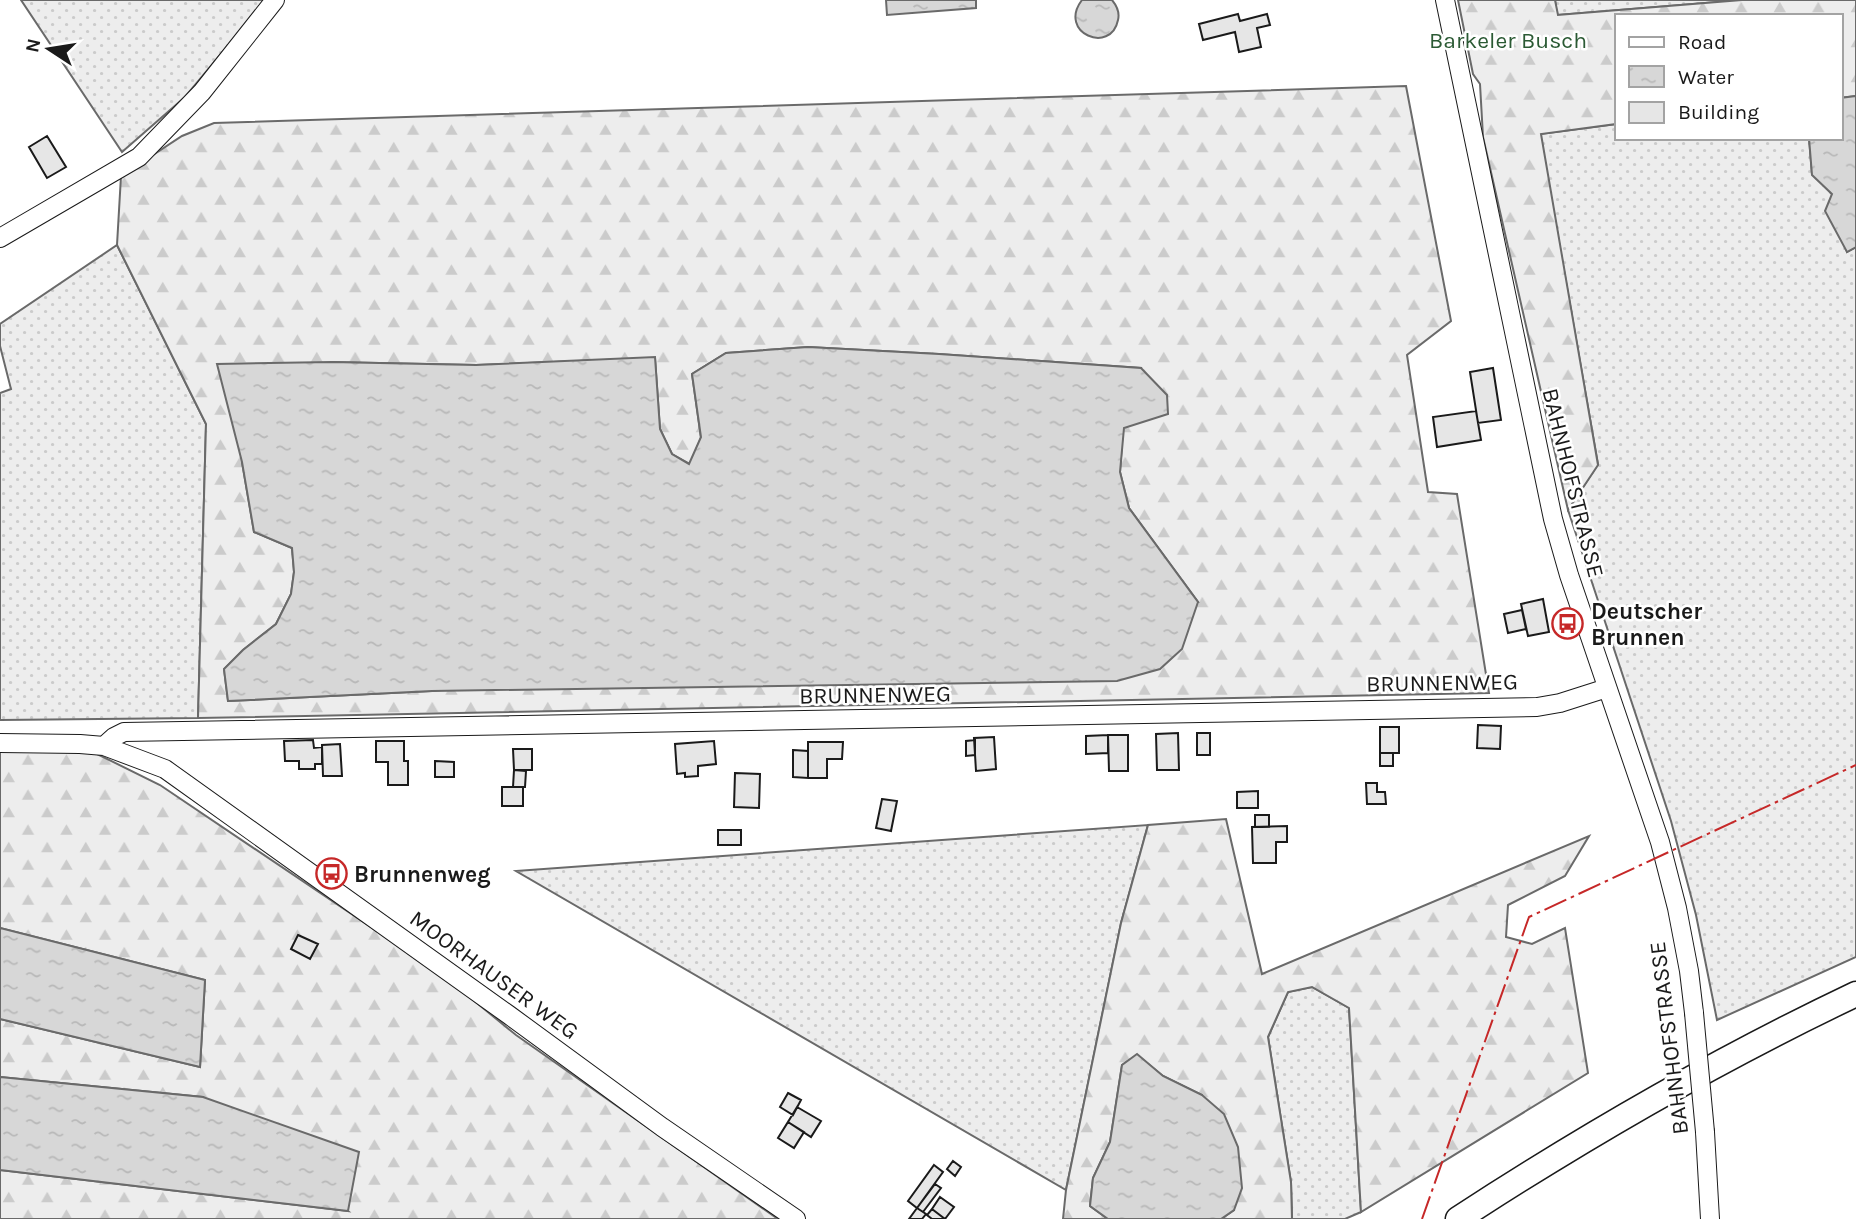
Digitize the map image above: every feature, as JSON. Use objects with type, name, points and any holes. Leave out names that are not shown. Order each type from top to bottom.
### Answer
[{"type":"highway","points":[[1458,1219],[1662,1093],[1856,994]]},
{"type":"street","points":[[0,238],[139,157],[202,92],[275,0]]},
{"type":"street","name":"BAHNHOFSTRASSE","points":[[1445,0],[1553,519],[1569,575],[1660,842],[1677,908],[1694,1013],[1710,1219]]},
{"type":"street","name":"BRUNNENWEG","points":[[104,747],[124,732],[1537,706],[1560,703],[1607,688]]},
{"type":"street","name":"MOORHAUSER WEG","points":[[0,743],[104,747],[165,769],[662,1127],[796,1219]]},
{"type":"green space","points":[[21,0],[266,0],[185,97],[122,152]]},
{"type":"green space","name":"Barkeler Busch","points":[[1458,0],[1555,0],[1558,15],[1742,0],[1856,0],[1856,96],[1842,98],[1842,14],[1615,14],[1615,124],[1541,134],[1598,465],[1568,510],[1483,137],[1480,84],[1473,74]]},
{"type":"green space","points":[[1555,0],[1742,0],[1557,15]]},
{"type":"green space","points":[[1406,86],[1451,321],[1407,355],[1428,492],[1457,494],[1489,693],[198,718],[206,424],[117,245],[121,176],[182,136],[214,123]],"holes":[[[808,347],[1141,368],[1123,428],[1120,472],[1129,508],[1198,602],[432,691],[228,701],[224,669],[276,624],[291,594],[294,572],[292,548],[254,532],[242,462],[331,362],[476,365],[655,358],[660,429],[672,454],[690,464],[701,438],[692,374],[726,353]]]},
{"type":"green space","points":[[1615,124],[1615,140],[1809,140],[1812,174],[1832,194],[1847,252],[1856,247],[1856,957],[1717,1020],[1696,915],[1671,821],[1568,510],[1598,464],[1540,134]]},
{"type":"green space","points":[[117,245],[206,424],[198,718],[0,720],[0,393],[11,389],[0,346],[0,324]]},
{"type":"green space","points":[[0,746],[91,751],[160,785],[445,977],[516,1035],[778,1219],[0,1219],[0,1170],[348,1211],[203,1097],[0,1077],[0,1019],[200,1067],[205,980],[0,928]]},
{"type":"green space","points":[[1226,819],[1262,974],[1589,836],[1565,876],[1508,905],[1506,937],[1532,944],[1565,928],[1588,1073],[1361,1212],[1349,1008],[1312,987],[1288,992],[1268,1037],[1291,1182],[1292,1219],[1221,1219],[1234,1210],[1202,1095],[1163,1076],[1137,1055],[1122,1065],[1110,1142],[1093,1178],[1090,1206],[1108,1219],[1063,1219],[1066,1190],[1121,923],[1148,825]]},
{"type":"green space","points":[[1148,825],[1121,923],[1066,1190],[516,871]]},
{"type":"green space","points":[[1312,987],[1349,1008],[1361,1212],[1345,1219],[1292,1219],[1291,1182],[1268,1037],[1288,992]]},
{"type":"water","points":[[886,0],[976,0],[976,8],[887,15]]},
{"type":"water","points":[[1082,0],[1112,0],[1119,14],[1113,31],[1097,38],[1088,36],[1081,30],[1076,22],[1076,12]]},
{"type":"water","points":[[1856,96],[1856,247],[1847,252],[1825,211],[1832,194],[1812,175],[1809,140],[1842,140],[1842,98]]},
{"type":"water","points":[[808,347],[1141,368],[1167,395],[1168,414],[1124,428],[1120,472],[1129,508],[1198,602],[1182,649],[1160,669],[1117,681],[432,691],[228,701],[224,669],[276,624],[291,594],[294,572],[292,548],[254,532],[242,462],[217,364],[331,362],[476,365],[655,357],[660,429],[672,454],[689,464],[701,437],[692,374],[726,353]]},
{"type":"water","points":[[0,928],[205,980],[200,1067],[0,1019]]},
{"type":"water","points":[[1137,1054],[1163,1076],[1202,1095],[1224,1114],[1238,1147],[1242,1188],[1234,1210],[1221,1219],[1108,1219],[1090,1206],[1093,1178],[1110,1142],[1122,1065]]},
{"type":"water","points":[[0,1077],[203,1097],[359,1152],[348,1211],[0,1170]]},
{"type":"building","points":[[1238,14],[1240,21],[1267,14],[1270,25],[1257,28],[1261,47],[1239,52],[1235,32],[1203,40],[1199,24]]},
{"type":"building","points":[[47,136],[66,167],[47,178],[29,147]]},
{"type":"building","points":[[1493,368],[1501,420],[1478,423],[1470,372]]},
{"type":"building","points":[[1476,411],[1481,440],[1437,447],[1433,417]]},
{"type":"building","points":[[1543,599],[1549,632],[1528,636],[1521,604]]},
{"type":"building","points":[[1522,610],[1526,629],[1508,633],[1504,614]]},
{"type":"building","points":[[1478,725],[1501,726],[1500,749],[1477,748]]},
{"type":"building","points":[[1380,727],[1399,727],[1399,753],[1380,753]]},
{"type":"building","points":[[1178,733],[1179,770],[1157,770],[1156,734]]},
{"type":"building","points":[[1197,733],[1210,733],[1210,755],[1197,755]]},
{"type":"building","points":[[1108,735],[1108,753],[1086,754],[1086,736]]},
{"type":"building","points":[[1108,735],[1128,735],[1128,771],[1109,771]]},
{"type":"building","points":[[994,737],[996,769],[976,771],[974,738]]},
{"type":"building","points":[[313,740],[314,748],[322,747],[322,764],[315,764],[315,769],[299,769],[299,761],[285,761],[284,741]]},
{"type":"building","points":[[975,740],[975,755],[966,756],[966,741]]},
{"type":"building","points":[[376,741],[404,741],[404,761],[408,761],[408,785],[388,785],[388,762],[376,762]]},
{"type":"building","points":[[714,741],[716,764],[698,766],[698,776],[685,777],[685,773],[677,774],[675,744]]},
{"type":"building","points":[[808,742],[843,742],[842,759],[827,759],[827,778],[808,778]]},
{"type":"building","points":[[340,744],[342,776],[323,776],[322,745]]},
{"type":"building","points":[[513,749],[532,749],[532,770],[514,770]]},
{"type":"building","points":[[793,750],[808,751],[808,778],[793,777]]},
{"type":"building","points":[[1380,753],[1393,753],[1393,766],[1380,766]]},
{"type":"building","points":[[435,761],[454,762],[454,777],[435,777]]},
{"type":"building","points":[[514,770],[526,771],[525,787],[513,787]]},
{"type":"building","points":[[735,773],[760,774],[759,808],[734,807]]},
{"type":"building","points":[[1366,783],[1377,783],[1377,792],[1385,792],[1386,804],[1367,804]]},
{"type":"building","points":[[502,787],[523,787],[523,806],[502,806]]},
{"type":"building","points":[[1258,791],[1258,808],[1237,808],[1237,792]]},
{"type":"building","points":[[882,799],[897,801],[891,831],[876,828]]},
{"type":"building","points":[[1255,815],[1269,815],[1269,827],[1255,827]]},
{"type":"building","points":[[1287,826],[1287,842],[1276,842],[1276,863],[1253,863],[1252,827]]},
{"type":"building","points":[[718,830],[741,830],[741,845],[718,845]]},
{"type":"building","points":[[298,935],[318,944],[310,959],[291,949]]},
{"type":"building","points":[[788,1093],[801,1100],[793,1115],[780,1107]]},
{"type":"building","points":[[797,1107],[821,1121],[811,1137],[788,1122]]},
{"type":"building","points":[[788,1122],[804,1132],[794,1148],[778,1138]]},
{"type":"building","points":[[953,1161],[961,1167],[955,1176],[947,1169]]},
{"type":"building","points":[[934,1165],[943,1172],[917,1208],[908,1201]]},
{"type":"building","points":[[935,1184],[941,1188],[923,1212],[917,1208]]},
{"type":"building","points":[[940,1197],[954,1207],[945,1219],[932,1209]]},
{"type":"building","points":[[917,1208],[926,1214],[922,1219],[909,1219]]},
{"type":"building","points":[[932,1209],[945,1219],[932,1219],[927,1215]]},
{"type":"power","points":[[1422,1219],[1529,917],[1856,765]]},
{"type":"place","name":"Deutscher Brunnen","points":[[1568,624]]},
{"type":"place","name":"Brunnenweg","points":[[331,874]]}]
